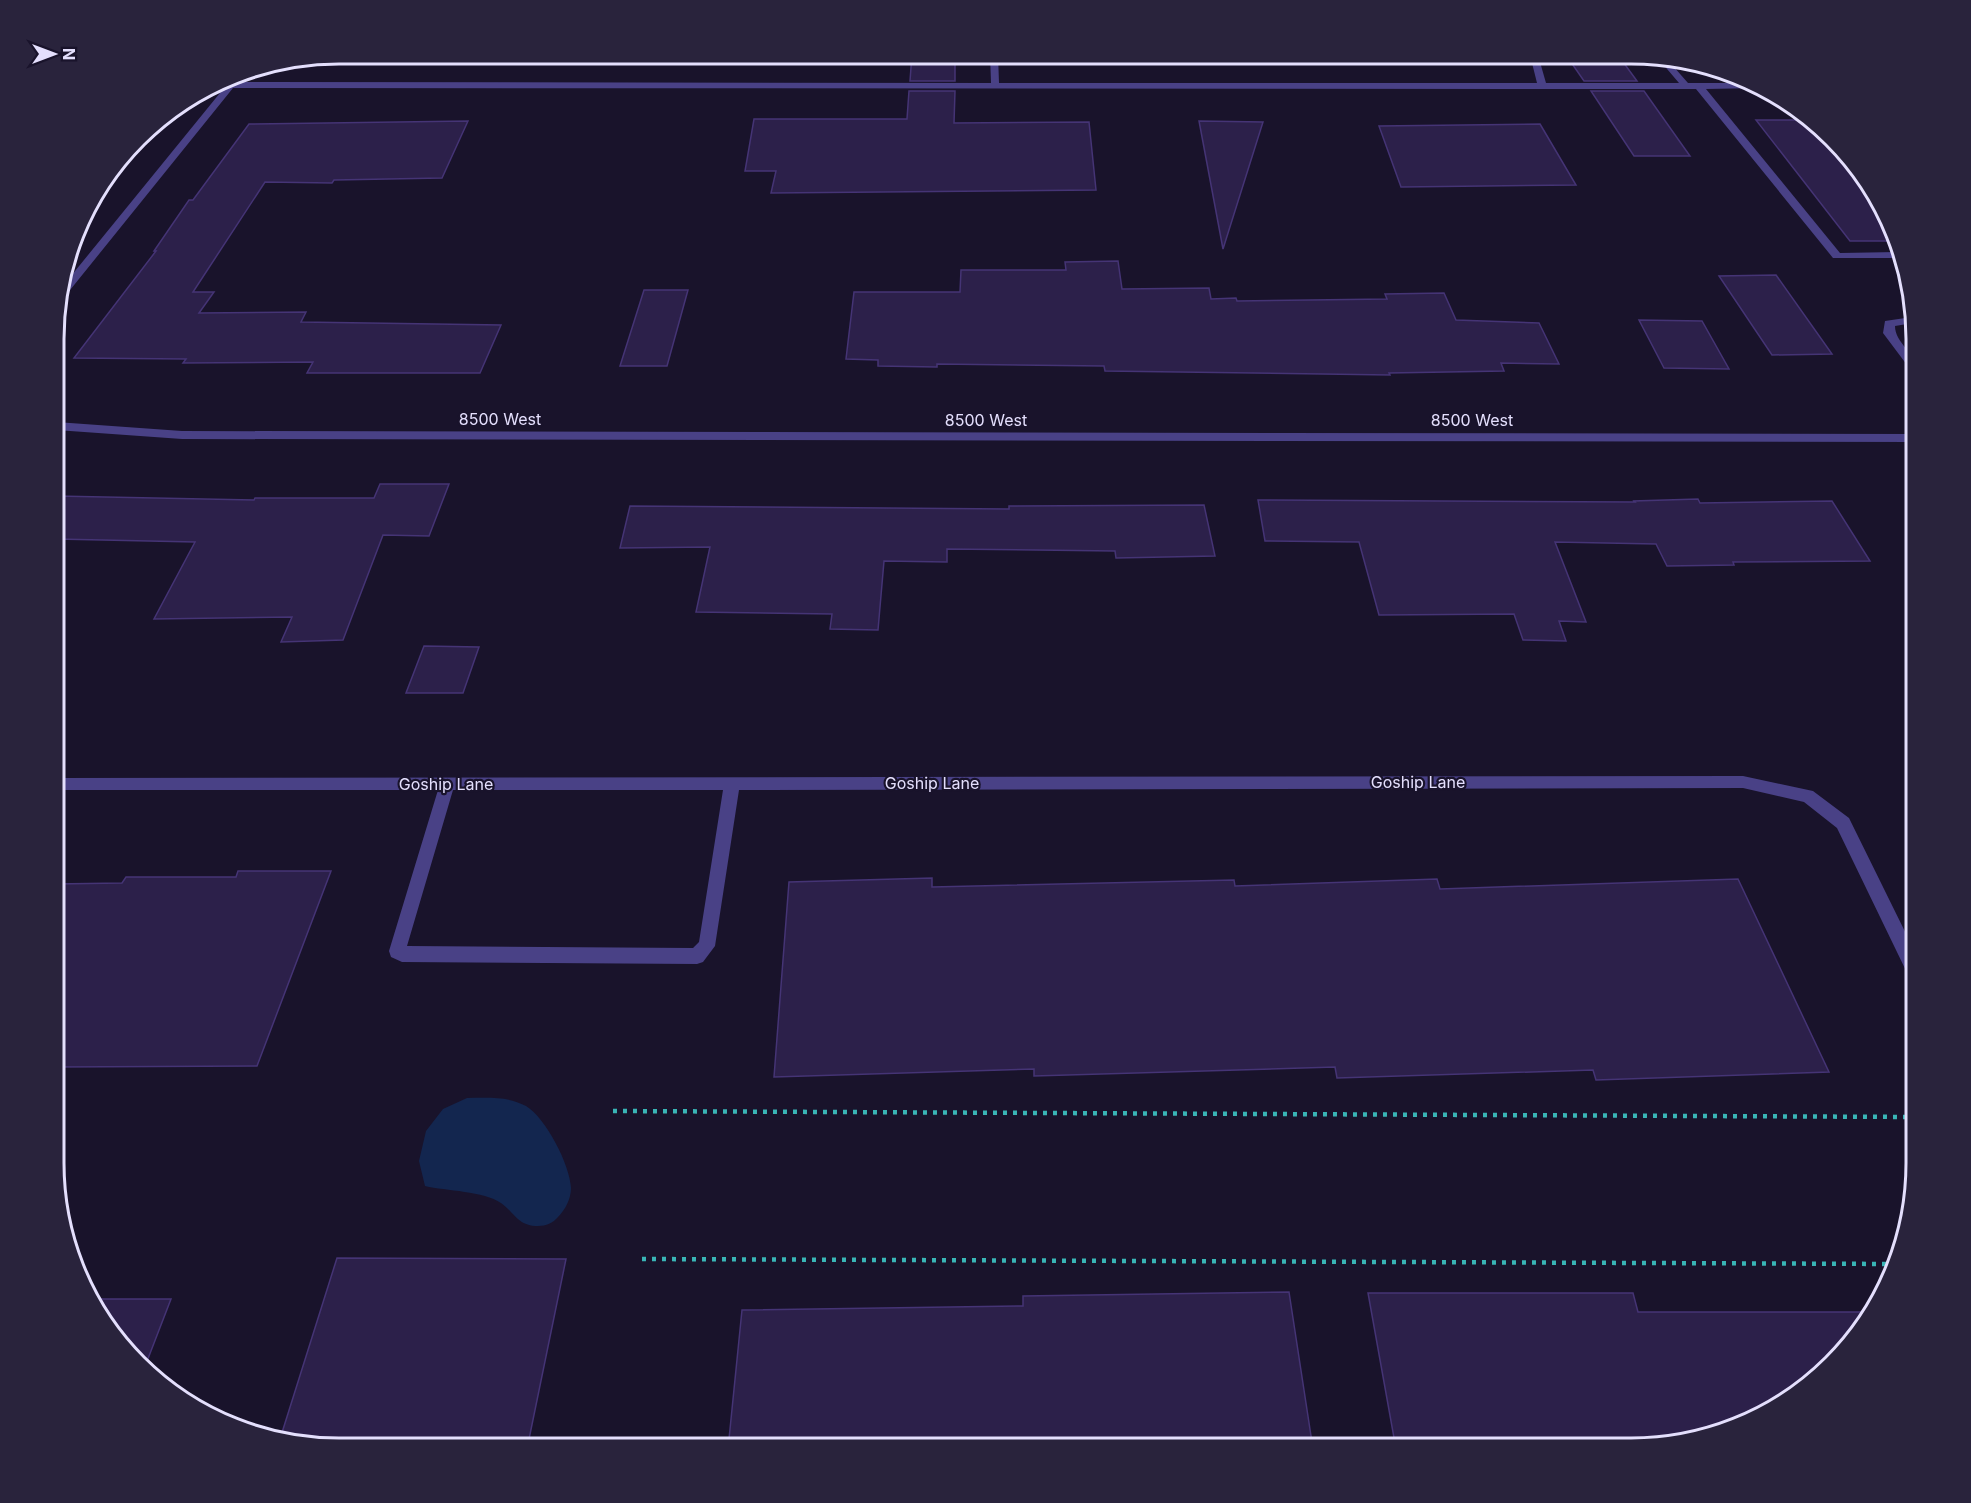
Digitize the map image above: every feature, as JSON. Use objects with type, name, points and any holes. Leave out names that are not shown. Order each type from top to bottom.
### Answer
[{"type":"street","points":[[994,64],[995,86]]},
{"type":"street","points":[[1536,64],[1542,86]]},
{"type":"street","points":[[1669,67],[1686,86]]},
{"type":"street","points":[[234,85],[1739,86]]},
{"type":"street","points":[[1699,86],[1837,256],[1893,255]]},
{"type":"street","points":[[71,282],[229,88]]},
{"type":"street","points":[[1906,321],[1889,323],[1888,333],[1906,356]]},
{"type":"street","name":"8500 West","points":[[64,427],[182,435],[1906,438]]},
{"type":"street","name":"Goship Lane","points":[[64,784],[1743,782],[1808,796],[1843,823],[1906,952]]},
{"type":"street","points":[[447,784],[397,951],[402,954],[697,956],[707,946],[732,783]]},
{"type":"path","points":[[613,1111],[1906,1117]]},
{"type":"path","points":[[642,1259],[1888,1264]]},
{"type":"water","points":[[467,1098],[497,1098],[519,1103],[534,1112],[549,1131],[562,1155],[571,1188],[567,1204],[554,1221],[538,1226],[526,1224],[494,1199],[425,1186],[419,1161],[426,1131],[443,1109]]},
{"type":"building","points":[[911,64],[955,64],[955,81],[910,81]]},
{"type":"building","points":[[1572,64],[1625,64],[1637,81],[1584,81]]},
{"type":"building","points":[[909,91],[955,91],[954,123],[1089,122],[1096,190],[771,193],[776,171],[745,171],[754,119],[907,119]]},
{"type":"building","points":[[1591,91],[1644,91],[1690,156],[1634,156]]},
{"type":"building","points":[[1756,120],[1798,120],[1826,145],[1850,172],[1870,202],[1888,241],[1850,241]]},
{"type":"building","points":[[468,121],[442,178],[334,180],[332,183],[265,182],[193,292],[214,292],[199,313],[306,312],[301,322],[501,325],[480,373],[307,373],[313,362],[183,363],[186,359],[74,358],[156,251],[154,251],[189,200],[193,200],[249,124]]},
{"type":"building","points":[[1199,121],[1263,122],[1223,249]]},
{"type":"building","points":[[1540,124],[1576,185],[1401,187],[1379,126]]},
{"type":"building","points":[[1118,261],[1122,289],[1209,288],[1211,299],[1236,298],[1237,301],[1387,299],[1385,294],[1444,293],[1456,320],[1539,323],[1559,364],[1501,363],[1504,371],[1389,373],[1390,375],[1105,371],[1104,366],[937,364],[937,367],[878,366],[878,360],[846,359],[854,292],[960,292],[961,270],[1066,270],[1065,262]]},
{"type":"building","points":[[1776,275],[1832,354],[1772,355],[1719,276]]},
{"type":"building","points":[[644,290],[688,290],[667,366],[620,366]]},
{"type":"building","points":[[1639,320],[1702,321],[1729,369],[1664,368]]},
{"type":"building","points":[[380,484],[449,484],[429,536],[383,535],[343,640],[281,642],[292,617],[154,619],[195,542],[64,539],[64,496],[254,500],[255,498],[374,498]]},
{"type":"building","points":[[1698,499],[1700,503],[1832,501],[1870,561],[1733,562],[1734,565],[1667,566],[1656,544],[1555,542],[1586,622],[1559,621],[1566,641],[1523,640],[1514,614],[1379,615],[1359,542],[1265,541],[1258,500],[1635,502]]},
{"type":"building","points":[[1204,505],[1215,556],[1116,558],[1115,551],[947,549],[947,562],[884,561],[878,630],[830,629],[832,614],[696,612],[710,547],[620,548],[630,506],[1009,509],[1009,506]]},
{"type":"building","points":[[424,646],[479,647],[463,693],[406,693]]},
{"type":"building","points":[[238,871],[331,871],[257,1066],[64,1067],[64,884],[122,883],[126,877],[236,877]]},
{"type":"building","points":[[932,878],[932,887],[1234,880],[1235,886],[1437,879],[1440,889],[1738,879],[1829,1072],[1596,1080],[1593,1070],[1337,1078],[1335,1067],[1034,1076],[1034,1069],[774,1077],[789,882]]},
{"type":"building","points":[[337,1258],[566,1259],[529,1438],[321,1438],[282,1432]]},
{"type":"building","points":[[1289,1292],[1311,1438],[729,1438],[742,1310],[1023,1306],[1023,1296]]},
{"type":"building","points":[[1368,1293],[1633,1293],[1638,1312],[1863,1312],[1838,1345],[1799,1382],[1769,1402],[1737,1418],[1703,1429],[1650,1438],[1394,1438]]},
{"type":"building","points":[[100,1299],[171,1299],[147,1360],[121,1331]]}]
